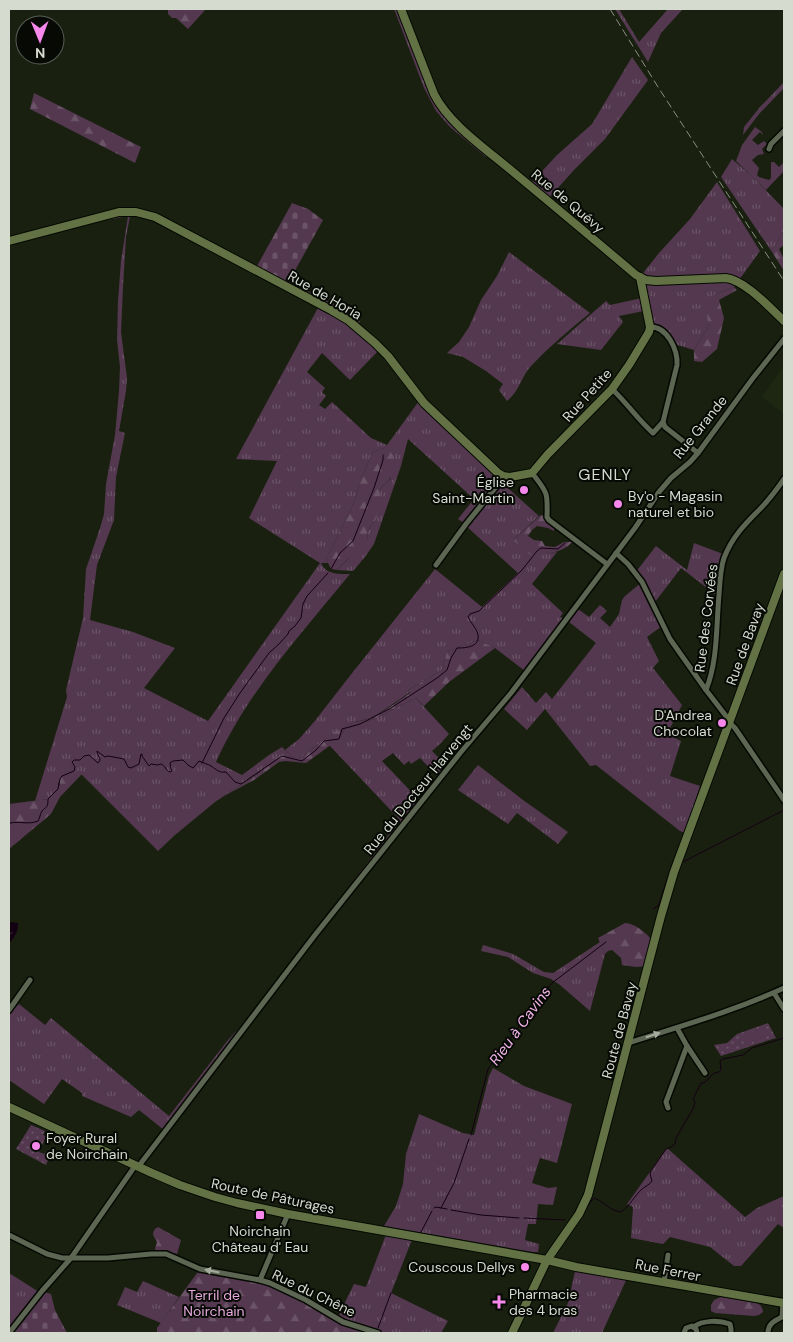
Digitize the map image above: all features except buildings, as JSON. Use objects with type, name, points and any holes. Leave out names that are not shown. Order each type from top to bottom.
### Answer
[{"type":"main road","name":"Rue de Quévy","points":[[402,9],[434,94],[448,115],[503,164],[640,277]]},
{"type":"main road","name":"Rue de Horia","points":[[9,242],[119,212],[136,212],[155,217],[348,320],[388,356],[424,403],[503,476]]},
{"type":"main road","points":[[640,277],[656,281],[720,278],[734,280],[744,286],[784,321]]},
{"type":"main road","points":[[640,277],[650,327]]},
{"type":"main road","name":"Rue Petite","points":[[532,473],[548,454],[612,389],[648,336],[650,327]]},
{"type":"main road","points":[[503,476],[513,477],[532,473]]},
{"type":"main road","name":"Rue de Bavay","points":[[729,722],[784,574]]},
{"type":"main road","name":"Route de Bavay","points":[[512,1333],[547,1260],[579,1214],[588,1195],[672,879],[729,722]]},
{"type":"main road","name":"Route de Pâturages","points":[[9,1108],[180,1185],[215,1197],[288,1214],[547,1260]]},
{"type":"main road","name":"Rue Ferrer","points":[[547,1260],[784,1303]]},
{"type":"street","points":[[769,149],[771,144],[784,131]]},
{"type":"street","points":[[612,389],[639,417],[643,425],[653,433],[663,422],[678,358],[662,330],[650,327]]},
{"type":"street","name":"Rue Grande","points":[[616,553],[665,484],[698,453],[784,339]]},
{"type":"street","points":[[663,422],[665,427],[698,453]]},
{"type":"street","points":[[532,473],[546,492],[548,499],[547,517],[549,520],[607,564]]},
{"type":"street","points":[[436,565],[503,476]]},
{"type":"street","name":"Rue des Corvées","points":[[706,690],[714,663],[720,578],[724,559],[742,526],[766,502],[784,479]]},
{"type":"street","points":[[616,553],[628,564],[642,582],[670,639],[735,728],[784,800]]},
{"type":"street","name":"Rue du Docteur Harvengt","points":[[9,1333],[71,1258],[137,1166],[321,928],[461,752],[511,693],[616,553]]},
{"type":"street","points":[[9,1010],[30,980]]},
{"type":"street","points":[[628,1042],[722,1013],[784,988]]},
{"type":"street","points":[[774,993],[784,1009]]},
{"type":"street","points":[[677,1028],[705,1073]]},
{"type":"street","points":[[668,1108],[666,1102],[687,1046]]},
{"type":"street","points":[[260,1280],[288,1214]]},
{"type":"street","name":"Rue du Chêne","points":[[9,1236],[47,1254],[62,1258],[108,1258],[151,1254],[171,1255],[200,1269],[260,1280],[282,1288],[343,1322],[378,1333]]},
{"type":"street","points":[[664,1282],[668,1255]]},
{"type":"street","points":[[768,1333],[773,1322],[783,1319],[784,1303]]},
{"type":"street","points":[[684,1333],[686,1328],[706,1322],[730,1324],[732,1333]]},
{"type":"street","points":[[693,1326],[697,1333]]},
{"type":"shaded area","points":[[784,368],[784,414],[762,397]]},
{"type":"green space","points":[[168,9],[206,9],[188,29],[176,18],[172,18],[168,14]]},
{"type":"green space","points":[[394,9],[399,9],[435,101],[488,153],[486,157],[450,127],[436,111],[424,88]]},
{"type":"green space","points":[[615,9],[619,9],[639,42],[668,9],[683,9],[661,33],[648,62]]},
{"type":"green space","points":[[632,57],[648,80],[605,139],[548,199],[532,182],[557,155],[592,124]]},
{"type":"green space","points":[[784,82],[784,88],[759,114],[743,135],[744,127]]},
{"type":"green space","points":[[34,93],[141,147],[135,163],[30,109]]},
{"type":"green space","points":[[755,127],[762,132],[763,135],[760,132],[752,140],[758,145],[764,141],[767,144],[762,149],[764,154],[758,155],[752,160],[759,168],[757,175],[769,180],[771,178],[771,162],[774,162],[779,167],[784,162],[784,171],[766,190],[736,161],[742,145]]},
{"type":"green space","points":[[732,159],[752,176],[784,209],[784,230],[772,252],[721,177]]},
{"type":"green space","points":[[717,182],[760,251],[734,287],[714,295],[710,324],[694,350],[671,343],[662,330],[650,327],[640,277],[690,219]]},
{"type":"green space","points":[[292,203],[308,209],[323,220],[287,285],[257,266]]},
{"type":"green space","points":[[117,215],[139,216],[130,216],[126,237],[121,332],[127,378],[119,431],[125,433],[116,477],[114,520],[97,565],[90,620],[133,632],[175,648],[144,688],[208,721],[320,563],[249,518],[277,461],[236,459],[319,306],[346,321],[379,350],[350,380],[322,353],[307,372],[325,388],[322,392],[326,396],[319,405],[325,409],[332,402],[371,438],[387,445],[419,401],[499,478],[464,523],[458,519],[474,499],[408,439],[401,466],[374,544],[353,571],[337,570],[368,540],[367,532],[376,519],[379,490],[391,478],[385,446],[373,452],[352,507],[326,559],[328,563],[321,563],[329,572],[350,574],[260,687],[229,736],[216,762],[242,775],[282,747],[285,750],[282,756],[215,802],[158,851],[78,771],[68,773],[58,783],[58,789],[48,799],[35,801],[67,697],[66,690],[83,618],[86,569],[104,514],[106,484],[115,435],[119,391],[118,301],[121,261],[128,216],[9,244]]},
{"type":"green space","points":[[784,230],[784,245],[779,249],[784,259],[784,271],[772,252]]},
{"type":"green space","points":[[509,252],[590,313],[531,366],[507,401],[499,390],[503,384],[463,357],[447,353],[459,342],[469,327],[481,300],[497,276]]},
{"type":"green space","points":[[289,282],[341,308],[360,321],[358,325],[287,285]]},
{"type":"green space","points":[[734,287],[737,290],[719,300],[724,318],[717,349],[702,362],[694,361],[694,350],[710,324],[704,305],[714,295]]},
{"type":"green space","points":[[642,298],[644,311],[619,316],[623,322],[601,350],[557,344],[606,301],[610,305]]},
{"type":"green space","points":[[385,446],[388,447],[392,454],[395,466],[392,475],[379,490],[381,500],[376,519],[367,532],[368,540],[365,548],[347,560],[337,570],[331,569],[326,559],[352,507],[363,474],[373,452]]},
{"type":"green space","points":[[501,483],[539,516],[513,540],[542,554],[557,552],[532,584],[563,613],[560,617],[564,619],[525,671],[495,648],[478,640],[447,652],[442,670],[408,690],[410,692],[370,718],[338,730],[302,757],[293,757],[285,750],[299,739],[314,722],[435,569],[482,607],[518,573],[466,526]]},
{"type":"green space","points":[[541,515],[550,521],[554,531],[537,526],[528,536],[534,540],[542,541],[545,546],[555,547],[564,542],[572,542],[559,551],[533,557],[513,540]]},
{"type":"green space","points":[[694,543],[723,554],[718,572],[716,595],[681,568],[655,602],[650,604],[662,626],[647,637],[659,661],[653,668],[682,705],[667,734],[681,741],[670,776],[700,786],[685,833],[596,765],[590,766],[545,709],[527,730],[504,709],[522,687],[536,703],[546,692],[552,699],[596,643],[569,622],[578,609],[589,617],[600,605],[607,611],[600,618],[610,627],[619,614],[622,600],[642,582],[635,573],[656,546],[687,570]]},
{"type":"green space","points":[[478,640],[495,648],[449,682],[424,706],[416,698],[376,718],[344,730],[339,739],[306,763],[279,762],[254,780],[224,796],[274,762],[285,750],[293,757],[302,757],[341,728],[370,718],[385,710],[410,693],[408,690],[442,670],[447,652]]},
{"type":"green space","points":[[416,698],[449,734],[432,751],[447,766],[438,777],[420,758],[411,764],[409,761],[404,765],[393,753],[382,761],[420,801],[164,1130],[139,1110],[131,1117],[82,1096],[82,1093],[62,1079],[44,1104],[9,1080],[9,1015],[19,1004],[45,1025],[51,1018],[169,1116],[228,1040],[243,1024],[400,820],[329,745],[339,739],[344,730],[376,718]]},
{"type":"green space","points":[[478,765],[568,832],[558,844],[517,813],[508,824],[458,790]]},
{"type":"green space","points":[[74,771],[82,774],[60,797],[51,814],[9,849],[9,804],[48,799],[58,789],[62,776]]},
{"type":"green space","points":[[625,923],[641,930],[654,943],[648,966],[622,965],[621,958],[612,950],[605,954],[598,938]]},
{"type":"green space","points":[[600,942],[605,954],[590,1011],[551,979],[533,973],[508,957],[481,951],[483,945],[513,954],[544,972],[553,973]]},
{"type":"green space","points":[[768,1023],[776,1038],[721,1056],[714,1045],[727,1043],[737,1034]]},
{"type":"green space","points":[[765,1027],[768,1036],[747,1044],[744,1035]]},
{"type":"green space","points":[[493,1068],[524,1086],[572,1104],[557,1163],[540,1158],[532,1183],[548,1188],[557,1187],[553,1205],[538,1204],[536,1224],[528,1224],[525,1240],[539,1244],[538,1252],[384,1226],[396,1206],[403,1184],[406,1154],[419,1114],[463,1133],[474,1135],[489,1076]]},
{"type":"green space","points":[[31,1125],[45,1131],[43,1135],[46,1136],[39,1152],[44,1154],[46,1151],[51,1153],[46,1165],[16,1149]]},
{"type":"green space","points":[[667,1148],[745,1217],[757,1208],[784,1196],[784,1228],[778,1224],[741,1266],[734,1266],[710,1247],[670,1237],[663,1244],[631,1238],[633,1207],[627,1204]]},
{"type":"green space","points":[[158,1227],[181,1240],[177,1254],[156,1251],[157,1242],[153,1233]]},
{"type":"green space","points":[[387,1232],[413,1237],[391,1293],[448,1321],[441,1333],[378,1333],[337,1319],[354,1284],[366,1287]]},
{"type":"green space","points":[[576,1267],[628,1276],[602,1333],[553,1333],[568,1303]]},
{"type":"green space","name":"Terril de Noirchain","points":[[200,1269],[260,1280],[282,1288],[337,1319],[377,1333],[157,1333],[157,1328]]},
{"type":"green space","points":[[9,1273],[39,1292],[9,1330]]},
{"type":"green space","points":[[143,1281],[179,1297],[161,1323],[117,1305],[125,1287],[137,1292]]},
{"type":"green space","points":[[42,1291],[51,1294],[55,1310],[67,1333],[12,1333],[14,1331],[12,1330]]},
{"type":"green space","points":[[721,1297],[757,1303],[763,1312],[754,1316],[715,1313],[711,1311],[711,1305],[714,1300]]},
{"type":"water","points":[[9,923],[18,923],[18,929],[9,944]]},
{"type":"waterway","points":[[331,569],[340,553],[353,541],[374,488],[383,455]]},
{"type":"waterway","points":[[9,825],[10,823],[38,821],[42,811],[47,806],[48,799],[58,789],[62,776],[74,771],[75,767],[72,762],[89,755],[98,763],[100,759],[97,751],[105,757],[124,759],[128,767],[131,768],[139,764],[142,754],[149,766],[151,764],[161,764],[170,772],[172,771],[170,763],[173,761],[183,760],[193,768],[199,761],[210,765],[220,772],[226,772],[235,782],[241,784],[282,756],[302,761],[324,741],[339,739],[342,729],[360,724],[391,708],[447,670],[457,648],[468,647],[477,642],[478,635],[468,617],[470,614],[479,611],[522,570],[541,548],[558,549],[565,543]]},
{"type":"waterway","points":[[202,763],[224,718],[240,693],[269,653],[301,618],[303,604],[307,596],[328,573]]},
{"type":"waterway","name":"Rieu à Cavins","points":[[681,863],[784,810]]},
{"type":"waterway","points":[[653,909],[659,904],[673,861]]},
{"type":"waterway","name":"Rieu à Cavins","points":[[471,1135],[488,1069],[552,983],[606,942]]},
{"type":"waterway","points":[[578,1222],[594,1198],[613,1210],[621,1212],[652,1181],[651,1171],[666,1149],[675,1144],[676,1138],[694,1107],[695,1102],[693,1099],[701,1083],[704,1083],[714,1073],[721,1070],[720,1061],[743,1055],[752,1048],[784,1038]]},
{"type":"waterway","points":[[441,1208],[454,1183],[469,1139]]},
{"type":"waterway","points":[[434,1208],[447,1209]]},
{"type":"waterway","points":[[451,1210],[519,1218]]},
{"type":"waterway","points":[[421,1232],[432,1211]]},
{"type":"waterway","points":[[524,1218],[565,1220]]},
{"type":"waterway","points":[[378,1328],[391,1293]]},
{"type":"railway","points":[[610,9],[658,87],[784,281]]},
{"type":"place","name":"Église Saint-Martin","points":[[524,490]]},
{"type":"place","name":"By'o - Magasin naturel et bio","points":[[618,504]]},
{"type":"place","name":"D'Andrea Chocolat","points":[[722,723]]},
{"type":"place","name":"Foyer Rural de Noirchain","points":[[36,1146]]},
{"type":"place","name":"Noirchain Château d' Eau","points":[[260,1215]]},
{"type":"place","name":"Couscous Dellys","points":[[525,1267]]},
{"type":"place","name":"Pharmacie des 4 bras","points":[[499,1302]]},
{"type":"district","name":"GENLY","points":[[605,474]]}]
